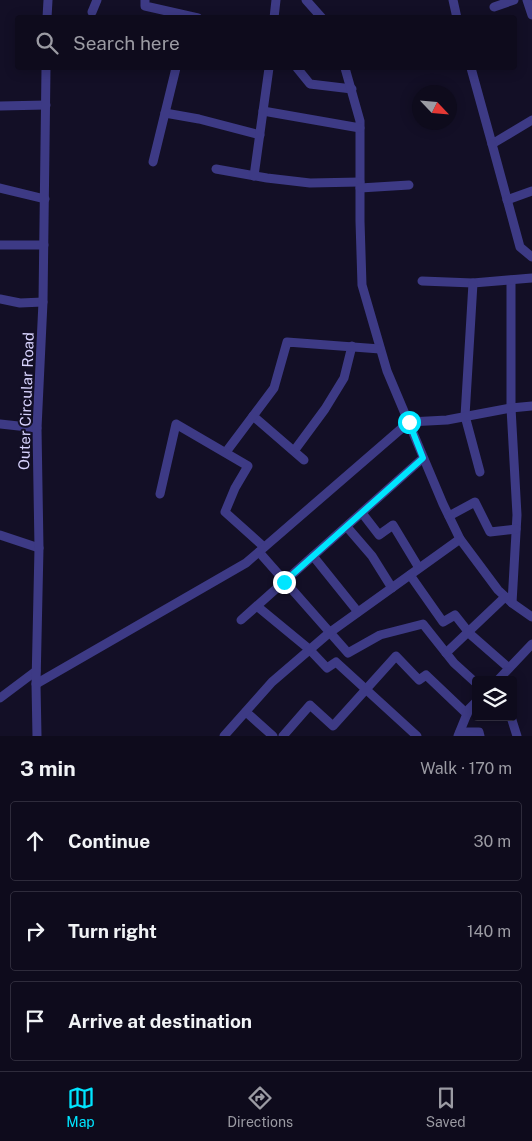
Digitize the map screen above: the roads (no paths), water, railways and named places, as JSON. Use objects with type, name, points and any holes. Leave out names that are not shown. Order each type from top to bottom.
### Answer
[{"type":"street","points":[[47,15],[48,0]]},
{"type":"street","points":[[92,12],[97,0]]},
{"type":"street","points":[[145,0],[145,6],[183,15]]},
{"type":"street","points":[[274,15],[276,0]]},
{"type":"street","points":[[306,0],[319,15]]},
{"type":"street","points":[[453,0],[457,15]]},
{"type":"street","points":[[494,7],[514,0]]},
{"type":"street","points":[[527,0],[532,15]]},
{"type":"street","name":"Outer Circular Road","points":[[37,736],[36,670],[39,548],[37,428],[44,302],[46,70]]},
{"type":"street","points":[[153,162],[176,70]]},
{"type":"street","points":[[254,176],[269,70]]},
{"type":"street","points":[[299,70],[310,84],[352,90]]},
{"type":"street","points":[[346,70],[360,121],[362,285],[387,372],[448,516],[460,539],[498,590],[532,617]]},
{"type":"street","points":[[472,70],[520,247],[532,257]]},
{"type":"street","points":[[0,106],[46,105]]},
{"type":"street","points":[[263,111],[360,128]]},
{"type":"street","points":[[165,113],[199,119],[260,135]]},
{"type":"street","points":[[492,144],[532,120]]},
{"type":"street","points":[[216,169],[310,183],[409,185]]},
{"type":"street","points":[[0,188],[45,199]]},
{"type":"street","points":[[507,200],[532,191]]},
{"type":"street","points":[[0,245],[44,245]]},
{"type":"street","points":[[422,281],[472,283],[532,278]]},
{"type":"street","points":[[446,653],[509,600],[516,529],[511,408],[510,280]]},
{"type":"street","points":[[472,283],[466,416],[480,472]]},
{"type":"street","points":[[0,299],[20,303],[44,302]]},
{"type":"street","points":[[226,452],[274,388],[287,342],[380,349]]},
{"type":"street","points":[[294,451],[325,410],[344,378],[352,346]]},
{"type":"street","points":[[36,684],[246,563],[409,422],[447,420],[532,406]]},
{"type":"street","points":[[253,416],[304,460]]},
{"type":"street","points":[[0,424],[37,428]]},
{"type":"street","points":[[160,494],[176,424],[248,466],[235,488],[225,512],[262,549],[284,582],[348,653],[380,635],[423,624],[454,663],[472,679]]},
{"type":"street","points":[[241,620],[423,458]]},
{"type":"street","points":[[448,516],[475,502],[490,532],[516,529]]},
{"type":"street","points":[[362,513],[379,535],[392,525],[419,568]]},
{"type":"street","points":[[347,527],[372,556],[392,588]]},
{"type":"street","points":[[0,535],[39,548]]},
{"type":"street","points":[[224,736],[272,682],[328,633],[460,539]]},
{"type":"street","points":[[313,556],[358,612]]},
{"type":"street","points":[[410,575],[444,622],[455,615],[469,632],[509,668]]},
{"type":"street","points":[[258,606],[309,649],[326,668],[336,662],[417,736]]},
{"type":"street","points":[[502,676],[532,644]]},
{"type":"street","points":[[283,736],[310,705],[333,726],[396,656],[419,680],[426,676],[467,714]]},
{"type":"street","points":[[0,698],[36,670]]},
{"type":"street","points":[[472,706],[469,709],[460,734],[479,732],[480,736]]},
{"type":"street","points":[[246,712],[273,736]]},
{"type":"street","points":[[512,721],[517,736]]}]
